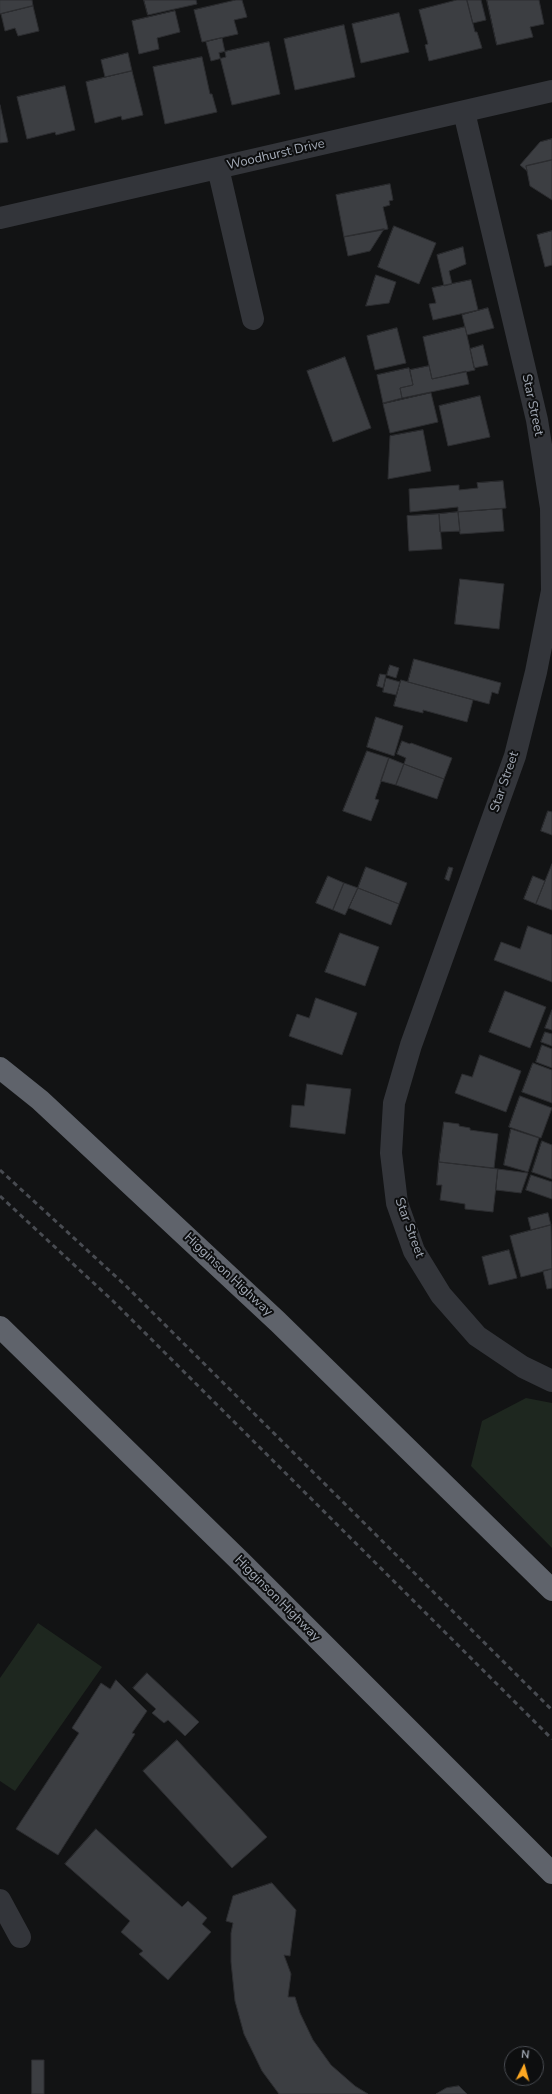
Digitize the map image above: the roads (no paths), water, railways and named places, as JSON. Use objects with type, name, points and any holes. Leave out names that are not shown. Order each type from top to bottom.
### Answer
[{"type":"highway","name":"Higginson Highway","points":[[0,1068],[40,1100],[272,1316],[552,1590]]},
{"type":"highway","name":"Higginson Highway","points":[[0,1328],[248,1569],[552,1873]]},
{"type":"street","name":"Woodhurst Drive","points":[[0,218],[552,92]]},
{"type":"street","name":"Star Street","points":[[464,112],[544,419],[551,508],[552,591],[536,672],[515,756],[411,1045],[394,1103],[391,1153],[397,1203],[414,1251],[441,1295],[477,1336],[523,1367],[552,1380]]},
{"type":"street","points":[[218,168],[253,319]]},
{"type":"street","points":[[0,1900],[20,1937]]},
{"type":"railway","points":[[0,1170],[125,1285],[552,1710]]},
{"type":"railway","points":[[0,1196],[113,1301],[552,1739]]}]
